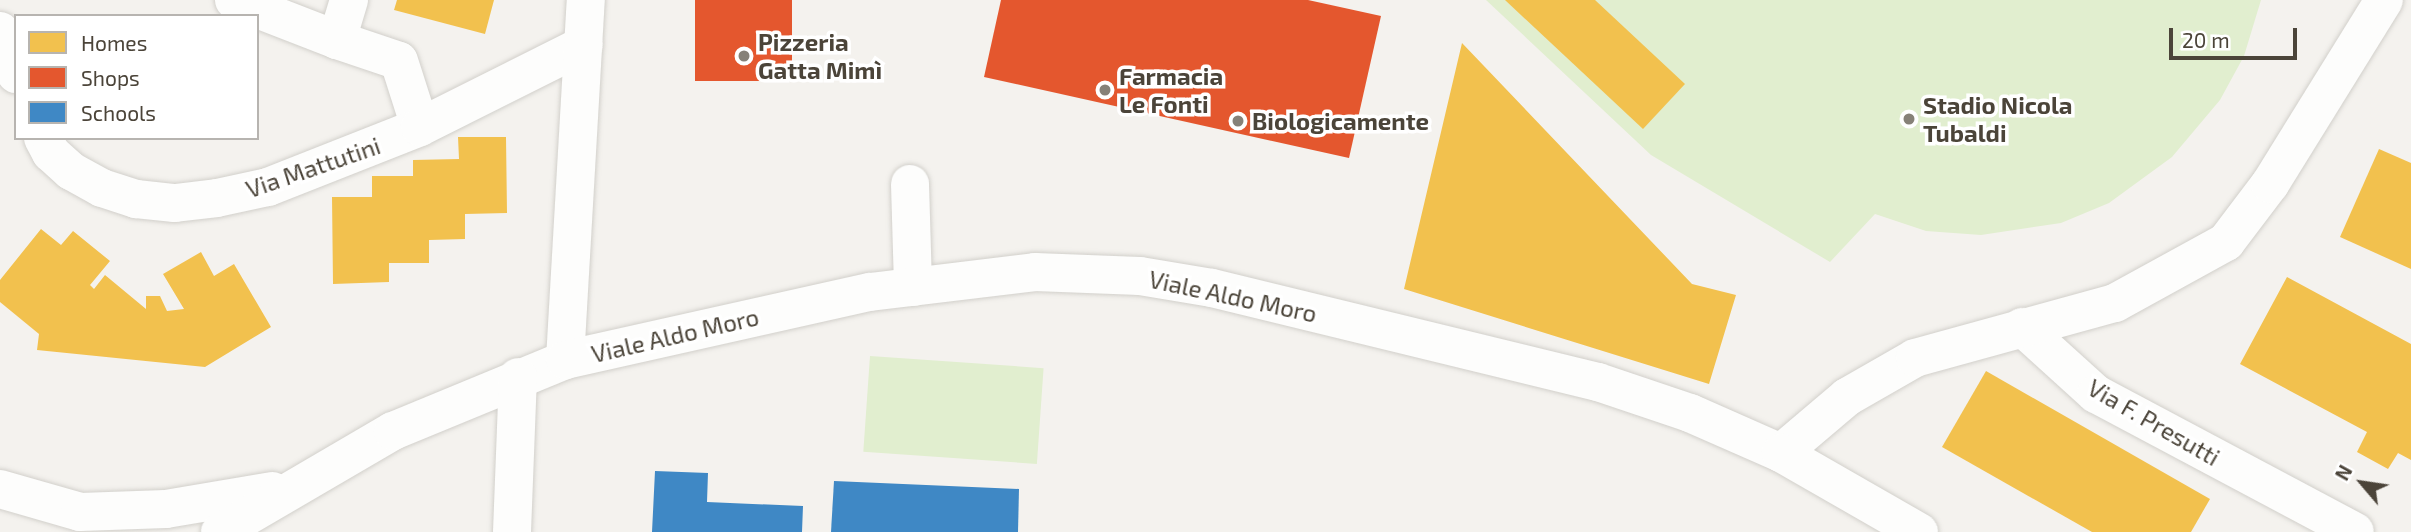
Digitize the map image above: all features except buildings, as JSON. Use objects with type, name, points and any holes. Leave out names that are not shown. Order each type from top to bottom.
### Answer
[{"type":"street","points":[[234,0],[399,61],[420,127]]},
{"type":"street","points":[[337,40],[349,0]]},
{"type":"street","points":[[565,360],[586,0]]},
{"type":"street","points":[[1781,453],[1847,397],[1915,358],[2115,303],[2226,242],[2270,184],[2384,0]]},
{"type":"street","points":[[0,31],[14,69]]},
{"type":"street","name":"Via Mattutini","points":[[44,140],[51,153],[71,171],[102,188],[136,199],[175,203],[268,187],[420,127],[584,45]]},
{"type":"street","points":[[909,184],[913,287]]},
{"type":"street","name":"Viale Aldo Moro","points":[[220,532],[393,431],[518,377],[565,360],[870,292],[1048,272],[1140,276],[1212,288],[1598,382],[1690,413],[1781,453],[1919,532]]},
{"type":"street","name":"Via F. Presutti","points":[[2022,327],[2096,394],[2355,532]]},
{"type":"street","points":[[512,532],[518,377]]},
{"type":"street","name":"Viale Aldo Moro","points":[[0,489],[67,522],[166,509],[295,487]]},
{"type":"green space","name":"Stadio Nicola Tubaldi","points":[[1486,0],[2261,0],[2244,56],[2220,100],[2172,157],[2109,203],[2061,223],[1981,235],[1926,231],[1875,214],[1830,262],[1651,155]]},
{"type":"green space","points":[[870,356],[1044,368],[1037,464],[863,452]]},
{"type":"place","name":"Pizzeria Gatta Mimì","points":[[744,56]]},
{"type":"place","name":"Farmacia Le Fonti","points":[[1105,90]]},
{"type":"place","name":"Stadio Nicola Tubaldi","points":[[1909,119]]},
{"type":"place","name":"Biologicamente","points":[[1238,121]]}]
